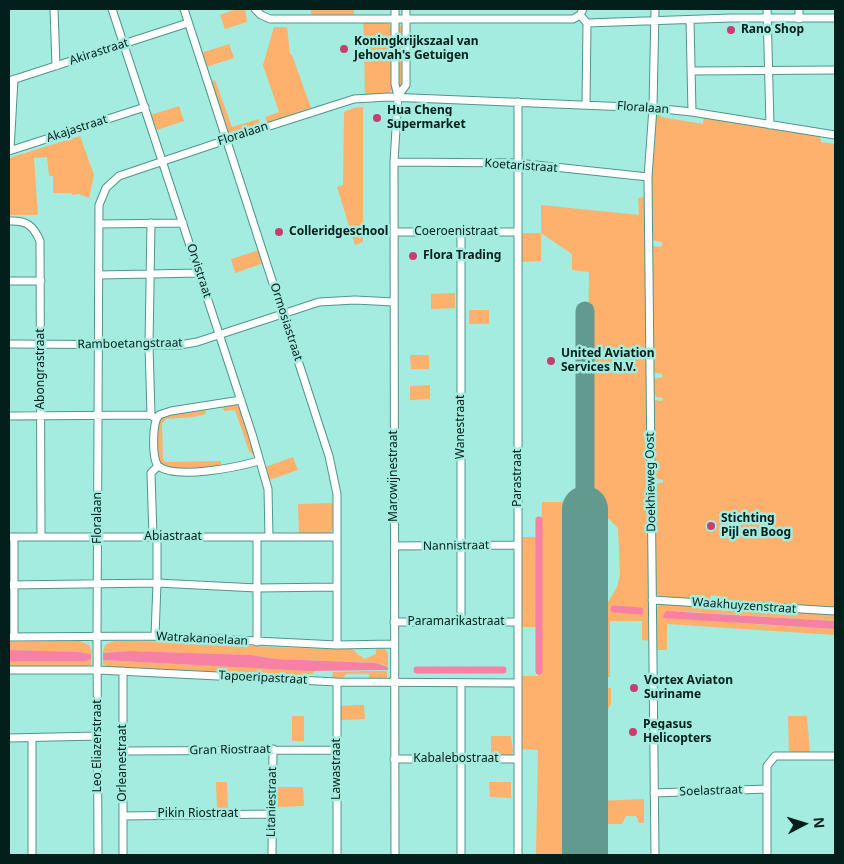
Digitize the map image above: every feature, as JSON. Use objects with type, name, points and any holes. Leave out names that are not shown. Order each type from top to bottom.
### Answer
[{"type":"street","points":[[54,9],[56,66]]},
{"type":"street","name":"Orvistraat","points":[[112,9],[220,334],[268,489],[269,537]]},
{"type":"street","name":"Ormosiastraat","points":[[184,9],[329,456],[337,494],[337,644]]},
{"type":"street","points":[[255,9],[261,15],[270,19],[573,19],[581,12],[587,23],[586,105]]},
{"type":"street","points":[[395,9],[394,84],[398,96]]},
{"type":"street","points":[[398,96],[406,86],[406,9]]},
{"type":"street","name":"Doekhieweg Oost","points":[[655,9],[653,108],[648,177],[655,855]]},
{"type":"street","points":[[731,9],[731,18]]},
{"type":"street","points":[[767,9],[770,125]]},
{"type":"street","points":[[799,9],[799,19]]},
{"type":"street","points":[[587,23],[731,18],[835,18]]},
{"type":"street","points":[[690,20],[692,112]]},
{"type":"street","name":"Akirastraat","points":[[11,80],[188,23]]},
{"type":"street","points":[[691,71],[835,70]]},
{"type":"street","points":[[10,150],[11,80]]},
{"type":"street","name":"Floralaan","points":[[97,637],[99,205],[102,194],[111,182],[119,176],[163,160],[354,99],[398,96],[653,108],[692,112],[835,135]]},
{"type":"street","name":"Marowijnestraat","points":[[395,855],[394,162],[398,96]]},
{"type":"street","name":"Parastraat","points":[[518,102],[518,855]]},
{"type":"street","name":"Akajastraat","points":[[10,150],[145,107]]},
{"type":"street","name":"Koetaristraat","points":[[394,162],[517,163],[648,177]]},
{"type":"street","name":"Abongrastraat","points":[[9,221],[20,220],[32,228],[40,241],[41,537]]},
{"type":"street","points":[[151,223],[149,344],[155,424],[155,458],[158,466],[166,470],[176,471],[222,470],[259,461]]},
{"type":"street","points":[[99,224],[183,223]]},
{"type":"street","name":"Coeroenistraat","points":[[394,232],[518,232]]},
{"type":"street","name":"Wanestraat","points":[[461,232],[461,621]]},
{"type":"street","points":[[98,275],[199,273]]},
{"type":"street","points":[[9,281],[41,280]]},
{"type":"street","name":"Ramboetangstraat","points":[[9,344],[180,344],[197,342],[319,302],[355,300],[394,302]]},
{"type":"street","points":[[9,416],[154,417],[164,412],[240,400]]},
{"type":"street","points":[[155,636],[157,584],[151,473],[158,466]]},
{"type":"street","name":"Abiastraat","points":[[11,537],[337,536]]},
{"type":"street","points":[[11,537],[11,637]]},
{"type":"street","points":[[257,537],[257,642]]},
{"type":"street","name":"Nannistraat","points":[[395,546],[517,545]]},
{"type":"street","points":[[11,585],[157,584],[257,588],[337,587]]},
{"type":"street","name":"Waakhuyzenstraat","points":[[652,600],[835,611]]},
{"type":"street","name":"Paramarikastraat","points":[[394,622],[518,622]]},
{"type":"street","name":"Watrakanoelaan","points":[[11,637],[155,636],[257,642],[394,644]]},
{"type":"street","name":"Leo Eliazerstraat","points":[[97,637],[98,855]]},
{"type":"street","name":"Tapoeripastraat","points":[[9,670],[98,670],[336,682],[518,683]]},
{"type":"street","name":"Orleanestraat","points":[[123,671],[123,855]]},
{"type":"street","name":"Lawastraat","points":[[336,682],[337,855]]},
{"type":"street","points":[[461,683],[461,855]]},
{"type":"street","points":[[9,738],[98,736]]},
{"type":"street","points":[[32,738],[32,855]]},
{"type":"street","name":"Litaniestraat","points":[[272,855],[273,749]]},
{"type":"street","name":"Gran Riostraat","points":[[123,751],[337,750]]},
{"type":"street","points":[[767,855],[768,766],[775,756],[835,756]]},
{"type":"street","name":"Kabalebostraat","points":[[394,759],[518,759]]},
{"type":"street","name":"Soelastraat","points":[[654,793],[767,789]]},
{"type":"street","name":"Pikin Riostraat","points":[[123,816],[272,814]]},
{"type":"shaded area","points":[[237,9],[245,9],[247,22],[225,29],[220,15]]},
{"type":"shaded area","points":[[311,9],[354,9],[354,17],[311,17]]},
{"type":"shaded area","points":[[386,22],[390,25],[391,31],[392,90],[389,93],[365,96],[364,47],[377,47],[377,37],[364,37],[363,23]]},
{"type":"shaded area","points":[[399,25],[403,27],[403,84],[400,88],[399,86]]},
{"type":"shaded area","points":[[274,27],[287,27],[290,54],[292,55],[311,108],[267,123],[265,117],[279,112],[263,65]]},
{"type":"shaded area","points":[[229,44],[234,58],[206,67],[201,53]]},
{"type":"shaded area","points":[[215,80],[232,127],[259,119],[260,125],[228,134],[211,82]]},
{"type":"shaded area","points":[[179,106],[184,121],[157,130],[151,115]]},
{"type":"shaded area","points":[[363,107],[363,242],[355,245],[337,187],[343,185],[344,112],[353,108]]},
{"type":"shaded area","points":[[654,113],[660,113],[661,117],[703,124],[704,117],[820,136],[821,142],[835,144],[835,608],[716,602],[716,596],[711,595],[710,600],[659,597],[656,593],[654,485],[663,482],[663,480],[654,478],[653,402],[656,400],[662,401],[663,398],[656,397],[653,393],[653,379],[663,377],[662,374],[653,372],[652,248],[653,246],[662,247],[662,242],[651,240],[651,125]]},
{"type":"shaded area","points":[[80,136],[94,175],[89,198],[79,194],[72,195],[72,193],[53,193],[53,176],[49,176],[47,157],[34,158],[38,215],[9,215],[9,158]]},
{"type":"shaded area","points":[[645,197],[650,641],[642,640],[642,621],[610,621],[610,677],[596,677],[597,621],[617,587],[620,575],[618,528],[609,519],[595,514],[593,502],[594,350],[588,350],[589,272],[572,270],[572,254],[541,233],[541,205],[639,215],[638,198]]},
{"type":"shaded area","points":[[520,233],[541,233],[541,261],[520,262]]},
{"type":"shaded area","points":[[259,250],[264,263],[235,273],[231,259]]},
{"type":"shaded area","points":[[455,293],[455,308],[431,309],[431,294]]},
{"type":"shaded area","points":[[469,310],[489,310],[489,324],[469,324]]},
{"type":"shaded area","points":[[410,355],[429,355],[429,369],[411,369]]},
{"type":"shaded area","points":[[430,385],[430,399],[410,400],[410,386]]},
{"type":"shaded area","points":[[235,404],[240,408],[253,447],[254,456],[249,451],[235,410],[224,411],[222,406]]},
{"type":"shaded area","points":[[205,410],[206,414],[166,419],[162,424],[163,459],[166,462],[221,461],[221,467],[173,468],[160,464],[158,459],[157,429],[159,422],[163,418],[176,413]]},
{"type":"shaded area","points":[[293,457],[298,470],[269,480],[265,467]]},
{"type":"shaded area","points":[[542,502],[567,502],[566,855],[536,855],[538,750],[521,749],[520,676],[538,676],[539,627],[520,627],[520,537],[541,537]]},
{"type":"shaded area","points":[[333,503],[334,523],[329,534],[299,534],[298,504]]},
{"type":"shaded area","points":[[661,604],[835,614],[835,621],[674,611],[737,623],[835,629],[835,635],[667,624],[667,650],[655,650],[655,611]]},
{"type":"shaded area","points":[[666,611],[835,621],[835,629],[664,618],[663,616]]},
{"type":"shaded area","points":[[80,641],[89,645],[91,654],[9,650],[9,642]]},
{"type":"shaded area","points":[[115,641],[352,649],[364,659],[376,654],[376,649],[385,649],[388,653],[388,666],[376,663],[276,659],[251,655],[130,651],[103,653],[106,645]]},
{"type":"shaded area","points":[[9,650],[78,652],[91,654],[91,659],[86,661],[9,661]]},
{"type":"shaded area","points":[[130,651],[251,655],[276,659],[376,663],[388,667],[388,670],[308,671],[103,660],[103,653]]},
{"type":"shaded area","points":[[91,659],[91,665],[85,667],[9,667],[9,661],[86,661]]},
{"type":"shaded area","points":[[103,660],[314,671],[313,674],[307,674],[307,678],[107,667],[103,664]]},
{"type":"shaded area","points":[[386,671],[387,679],[369,679],[369,674],[346,674],[343,679],[332,678],[333,672]]},
{"type":"shaded area","points":[[596,688],[611,688],[611,704],[603,718],[596,720]]},
{"type":"shaded area","points":[[364,705],[365,719],[341,720],[340,706]]},
{"type":"shaded area","points":[[292,716],[304,716],[304,741],[292,741]]},
{"type":"shaded area","points":[[788,716],[807,716],[810,753],[789,753]]},
{"type":"shaded area","points":[[491,736],[511,736],[513,752],[511,755],[491,756]]},
{"type":"shaded area","points":[[216,782],[227,782],[228,808],[217,808]]},
{"type":"shaded area","points":[[489,782],[511,782],[511,798],[490,797]]},
{"type":"shaded area","points":[[276,787],[303,787],[304,806],[275,807]]},
{"type":"shaded area","points":[[644,799],[644,823],[639,823],[636,816],[626,816],[622,824],[598,824],[598,801]]},
{"type":"waterway","points":[[539,520],[539,671]]},
{"type":"waterway","points":[[614,609],[640,611]]},
{"type":"waterway","points":[[417,670],[503,670]]},
{"type":"taxiway","points":[[585,311],[585,509]]},
{"type":"runway","points":[[585,509],[585,855]]},
{"type":"place","name":"Rano Shop","points":[[731,30]]},
{"type":"place","name":"Koningkrijkszaal van Jehovah's Getuigen","points":[[344,49]]},
{"type":"place","name":"Hua Cheng Supermarket","points":[[377,118]]},
{"type":"place","name":"Colleridgeschool","points":[[279,232]]},
{"type":"place","name":"Flora Trading","points":[[413,256]]},
{"type":"place","name":"United Aviation Services N.V.","points":[[551,361]]},
{"type":"place","name":"Stichting Pijl en Boog","points":[[711,526]]},
{"type":"place","name":"Vortex Aviaton Suriname","points":[[634,688]]},
{"type":"place","name":"Pegasus Helicopters","points":[[633,732]]}]
